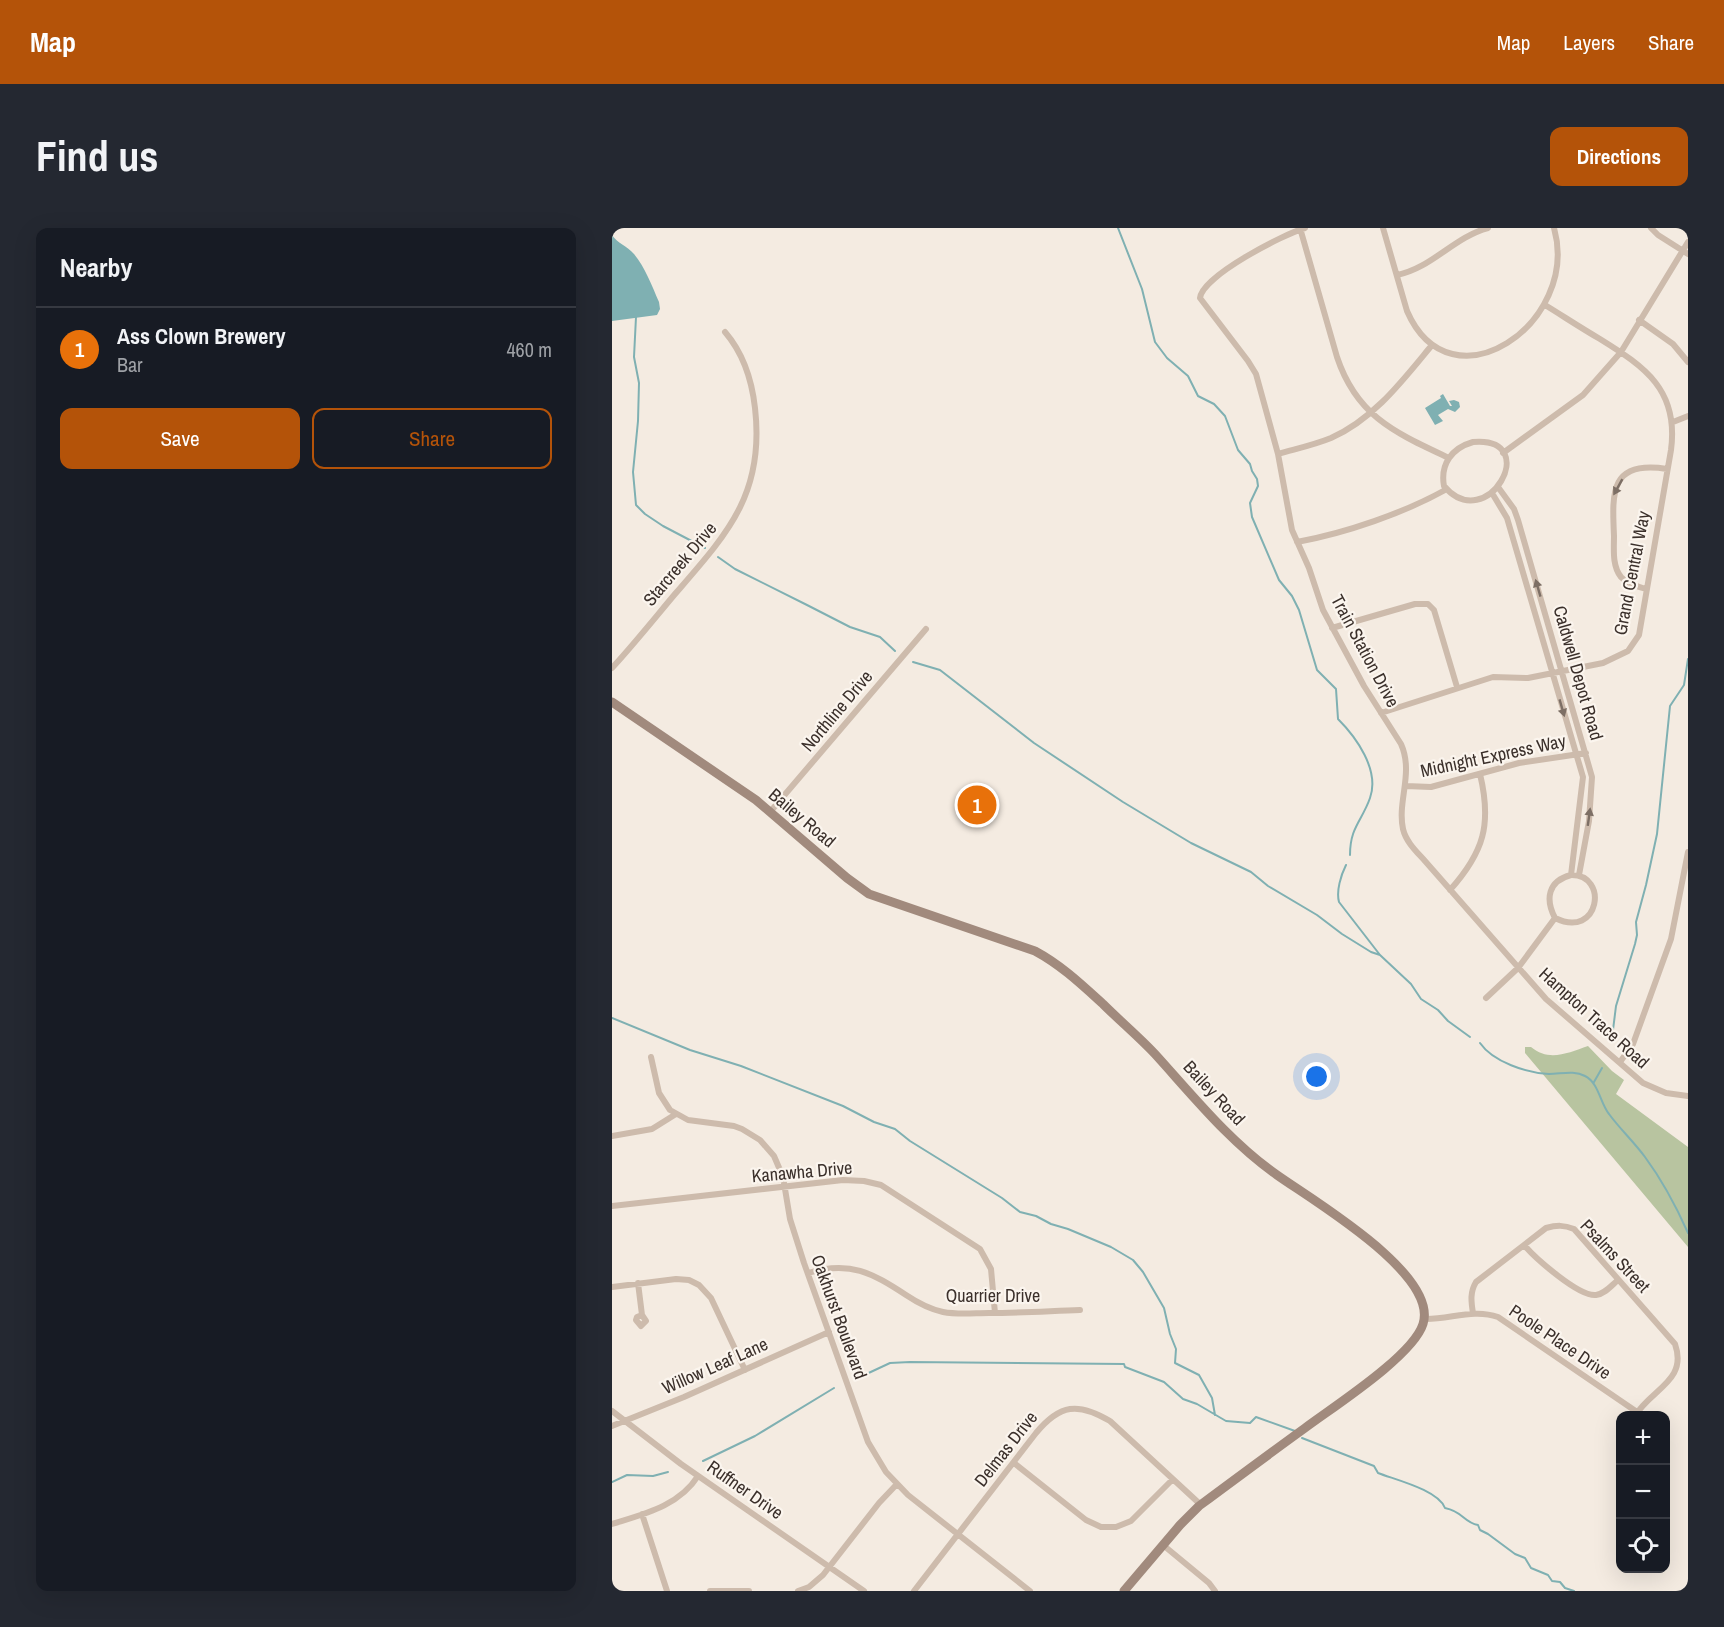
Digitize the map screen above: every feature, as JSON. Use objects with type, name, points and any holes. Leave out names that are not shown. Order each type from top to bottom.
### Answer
[{"type":"street","points":[[1302,228],[1342,373],[1350,387],[1371,412],[1394,431],[1449,458]]},
{"type":"street","name":"Train Station Drive","points":[[1302,228],[1218,273],[1200,293],[1200,300],[1256,374],[1278,454],[1286,489],[1288,514],[1323,610],[1359,678],[1405,753],[1406,786],[1403,829],[1407,838],[1518,968]]},
{"type":"street","points":[[1383,228],[1412,324],[1438,349],[1462,356],[1489,352],[1513,340],[1545,305],[1557,275],[1558,256],[1554,228]]},
{"type":"street","points":[[1397,275],[1417,270],[1468,236],[1488,228]]},
{"type":"street","points":[[1651,228],[1685,253]]},
{"type":"street","points":[[1503,453],[1583,395],[1621,352],[1639,320],[1685,253],[1688,242]]},
{"type":"street","name":"Grand Central Way","points":[[1381,713],[1493,677],[1528,678],[1603,663],[1628,651],[1638,635],[1674,432],[1668,400],[1638,363],[1545,305]]},
{"type":"street","points":[[1639,320],[1673,344],[1688,362]]},
{"type":"street","name":"Starcreek Drive","points":[[612,668],[724,537],[748,490],[756,455],[755,402],[746,368],[726,332]]},
{"type":"street","points":[[1278,454],[1332,438],[1348,429],[1371,412],[1432,345]]},
{"type":"street","points":[[1673,422],[1688,416]]},
{"type":"street","points":[[1480,442],[1493,444],[1503,453],[1507,464],[1506,471],[1498,487],[1492,493],[1467,499],[1458,497],[1447,489],[1443,471],[1449,458],[1461,447],[1480,442]]},
{"type":"street","points":[[1646,589],[1629,584],[1617,570],[1614,548],[1613,496],[1619,483],[1630,471],[1648,467],[1667,469]]},
{"type":"street","name":"Caldwell Depot Road","points":[[1498,487],[1514,509],[1518,520],[1592,777],[1579,875]]},
{"type":"street","points":[[1297,542],[1390,516],[1423,503],[1447,489]]},
{"type":"street","name":"Caldwell Depot Road","points":[[1492,493],[1507,518],[1583,777],[1571,875]]},
{"type":"street","points":[[1332,628],[1415,604],[1428,604],[1434,610],[1457,687]]},
{"type":"street","name":"Northline Drive","points":[[770,812],[926,629]]},
{"type":"street","name":"Bailey Road","points":[[612,702],[734,784],[869,894],[1035,951],[1066,970],[1154,1053],[1228,1134],[1277,1175],[1318,1202],[1398,1265],[1416,1290],[1423,1305],[1424,1320]]},
{"type":"street","name":"Midnight Express Way","points":[[1406,786],[1431,788],[1519,763],[1586,753]]},
{"type":"street","points":[[1450,890],[1468,870],[1484,835],[1485,794],[1480,774]]},
{"type":"street","points":[[1620,1062],[1633,1044],[1671,939],[1688,852]]},
{"type":"street","points":[[1579,875],[1590,884],[1594,893],[1596,903],[1594,910],[1580,921],[1571,923],[1555,918],[1550,903],[1553,885],[1561,878],[1579,875]]},
{"type":"street","points":[[1486,998],[1518,968],[1555,918]]},
{"type":"street","name":"Hampton Trace Road","points":[[1518,968],[1545,999],[1644,1083],[1666,1093],[1688,1096]]},
{"type":"street","points":[[612,1136],[652,1129],[676,1114],[670,1110],[659,1093],[651,1057]]},
{"type":"street","name":"Oakhurst Boulevard","points":[[676,1114],[688,1120],[734,1125],[760,1140],[774,1156],[785,1188],[790,1220],[808,1273],[868,1442],[879,1462],[897,1484],[1030,1591]]},
{"type":"street","name":"Kanawha Drive","points":[[612,1206],[843,1180],[881,1185],[980,1249],[991,1269],[994,1313]]},
{"type":"street","name":"Psalms Street","points":[[1473,1313],[1471,1292],[1476,1282],[1546,1228],[1565,1226],[1574,1229],[1675,1344],[1681,1360],[1674,1378],[1639,1411]]},
{"type":"street","points":[[1524,1245],[1540,1262],[1584,1293],[1597,1295],[1618,1280]]},
{"type":"street","name":"Quarrier Drive","points":[[808,1273],[825,1269],[861,1269],[878,1276],[932,1309],[957,1313],[1080,1310]]},
{"type":"street","points":[[612,1287],[683,1279],[704,1289],[711,1298],[745,1370]]},
{"type":"street","points":[[638,1283],[642,1315]]},
{"type":"street","name":"Poole Place Drive","points":[[1424,1320],[1473,1313],[1498,1317],[1632,1411]]},
{"type":"street","points":[[1124,1591],[1201,1505],[1374,1378],[1415,1338],[1424,1320]]},
{"type":"street","name":"Willow Leaf Lane","points":[[612,1426],[829,1332]]},
{"type":"street","name":"Delmas Drive","points":[[914,1591],[1036,1433],[1052,1416],[1066,1410],[1081,1408],[1110,1421],[1201,1505]]},
{"type":"street","name":"Ruffner Drive","points":[[612,1411],[698,1476],[864,1591]]},
{"type":"street","points":[[1014,1463],[1086,1520],[1101,1527],[1116,1527],[1131,1521],[1172,1480]]},
{"type":"street","points":[[612,1524],[675,1499],[689,1488],[698,1476]]},
{"type":"street","points":[[798,1591],[816,1582],[897,1484]]},
{"type":"street","points":[[642,1514],[667,1591]]},
{"type":"street","points":[[1163,1545],[1209,1583],[1215,1591]]},
{"type":"street","points":[[710,1591],[748,1591]]},
{"type":"green space","points":[[1588,1046],[1624,1080],[1616,1094],[1688,1147],[1688,1247],[1525,1053],[1525,1047],[1531,1047],[1545,1054],[1559,1055]]},
{"type":"water","points":[[612,235],[631,251],[642,265],[659,302],[660,309],[657,315],[612,321]]},
{"type":"water","points":[[1443,394],[1450,406],[1452,406],[1449,401],[1454,400],[1459,402],[1460,407],[1455,412],[1448,409],[1438,415],[1443,421],[1435,425],[1425,408],[1441,398]]},
{"type":"waterway","points":[[1118,228],[1142,289],[1155,342],[1167,358],[1188,376],[1198,396],[1214,404],[1225,416],[1238,450],[1250,464],[1258,486],[1250,503],[1252,517],[1279,580],[1292,596],[1299,610],[1317,670],[1336,689],[1338,719],[1359,745],[1369,765],[1372,776],[1370,798],[1354,831],[1350,855]]},
{"type":"waterway","points":[[636,317],[634,357],[639,383],[633,472],[636,505],[663,526],[705,548]]},
{"type":"waterway","points":[[718,557],[735,569],[850,627],[880,637],[895,651]]},
{"type":"waterway","points":[[1612,1038],[1616,1006],[1635,944],[1636,922],[1657,834],[1670,706],[1684,685],[1688,659]]},
{"type":"waterway","points":[[913,662],[940,670],[1034,743],[1123,802],[1191,843],[1251,872],[1268,886],[1317,915],[1342,934],[1380,955]]},
{"type":"waterway","points":[[1346,865],[1339,883],[1339,902],[1380,955],[1411,984],[1421,999],[1470,1037]]},
{"type":"waterway","points":[[612,1018],[690,1050],[741,1066],[843,1106],[874,1122],[895,1129],[1020,1212],[1036,1216],[1111,1247],[1133,1260],[1143,1272],[1164,1308],[1176,1349],[1175,1363],[1199,1375],[1212,1398],[1215,1415]]},
{"type":"waterway","points":[[1480,1043],[1493,1056],[1521,1069],[1549,1074],[1576,1073],[1590,1079],[1609,1114],[1641,1151],[1657,1175],[1688,1233]]},
{"type":"waterway","points":[[1594,1082],[1602,1068]]},
{"type":"waterway","points":[[860,1377],[890,1363],[910,1362],[1124,1364],[1125,1367],[1164,1382],[1183,1399],[1197,1404],[1226,1421],[1250,1423],[1256,1417],[1295,1431]]},
{"type":"waterway","points":[[703,1461],[755,1436],[834,1388]]},
{"type":"waterway","points":[[1302,1438],[1374,1466],[1378,1473],[1405,1482],[1434,1496],[1445,1508],[1478,1525],[1480,1530],[1515,1554],[1525,1558],[1531,1568],[1548,1575],[1552,1581],[1560,1582],[1565,1588],[1574,1591]]},
{"type":"waterway","points":[[612,1482],[627,1475],[653,1476],[668,1472]]},
{"type":"place","name":"Ass Clown Brewery","points":[[977,805]]}]
